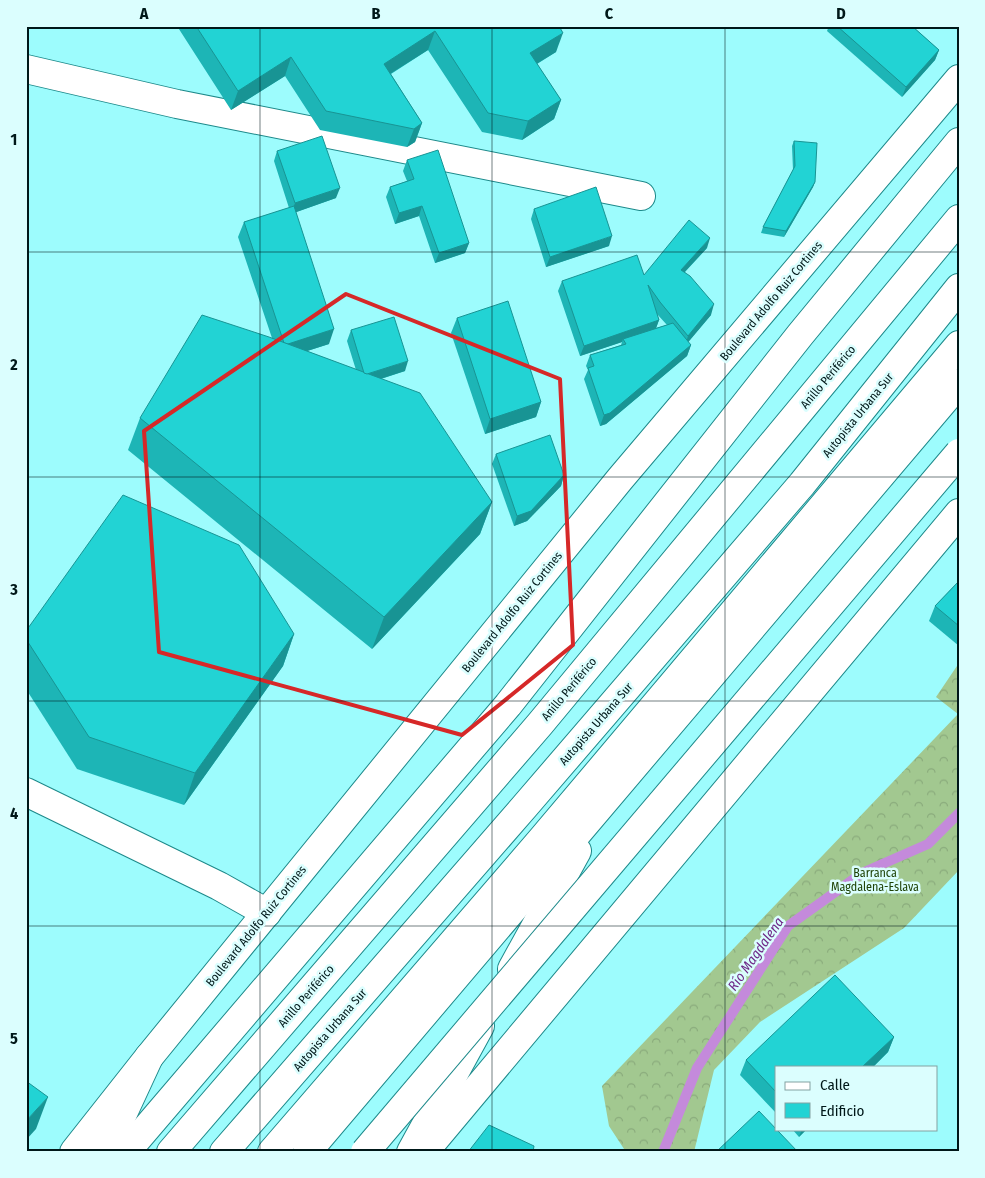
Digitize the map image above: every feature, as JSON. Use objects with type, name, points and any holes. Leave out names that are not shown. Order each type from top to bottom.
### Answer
[{"type":"main road","points":[[26,69],[177,104],[641,196]]},
{"type":"main road","name":"Boulevard Adolfo Ruiz Cortines","points":[[74,1152],[620,479],[959,79]]},
{"type":"main road","points":[[126,1152],[508,705],[794,343],[959,142]]},
{"type":"main road","name":"Anillo Periférico","points":[[172,1152],[540,724],[959,219]]},
{"type":"main road","name":"Autopista Urbana Sur","points":[[224,1152],[532,799],[802,484],[959,288]]},
{"type":"main road","points":[[272,1152],[542,839],[959,345]]},
{"type":"main road","points":[[307,1152],[959,383]]},
{"type":"main road","points":[[365,1152],[959,454]]},
{"type":"main road","points":[[424,1152],[959,513]]},
{"type":"main road","points":[[26,792],[219,886],[267,913]]},
{"type":"main road","points":[[411,1152],[608,797]]},
{"type":"main road","points":[[105,1152],[150,1057]]},
{"type":"highlighted area","points":[[346,294],[560,379],[573,645],[462,735],[159,652],[144,431]]},
{"type":"green space","name":"Barranca Magdalena-Eslava","points":[[959,663],[959,870],[904,928],[760,1022],[714,1070],[694,1152],[626,1152],[609,1126],[602,1086],[958,714],[936,697]]},
{"type":"building","points":[[196,26],[559,26],[563,33],[530,53],[561,100],[528,121],[488,113],[435,31],[384,64],[422,123],[414,129],[326,111],[291,57],[238,91]]},
{"type":"building","points":[[837,26],[912,26],[939,50],[906,87]]},
{"type":"building","points":[[322,136],[340,188],[295,203],[277,151]]},
{"type":"building","points":[[794,141],[817,143],[815,182],[786,231],[763,227],[795,166]]},
{"type":"building","points":[[438,150],[469,243],[439,253],[422,206],[399,213],[390,187],[414,179],[407,160]]},
{"type":"building","points":[[596,187],[612,236],[550,257],[534,209]]},
{"type":"building","points":[[294,206],[334,329],[288,344],[284,343],[244,222]]},
{"type":"building","points":[[689,220],[710,238],[681,270],[690,276],[714,304],[688,336],[648,285],[659,320],[584,346],[562,281],[637,255],[644,275]]},
{"type":"building","points":[[508,301],[541,402],[490,419],[457,318]]},
{"type":"building","points":[[202,315],[269,337],[420,393],[492,502],[384,617],[140,418]]},
{"type":"building","points":[[394,317],[408,361],[367,374],[364,373],[351,330]]},
{"type":"building","points":[[673,323],[691,345],[610,413],[604,415],[588,368],[594,366],[590,355],[626,344],[623,339]]},
{"type":"building","points":[[550,435],[564,475],[531,511],[517,516],[496,454]]},
{"type":"building","points":[[123,495],[239,545],[294,634],[195,773],[89,737],[26,639],[26,631]]},
{"type":"building","points":[[959,581],[959,626],[935,606]]},
{"type":"building","points":[[835,975],[894,1037],[863,1066],[775,1066],[775,1091],[746,1060]]},
{"type":"building","points":[[26,1081],[48,1097],[26,1121]]},
{"type":"building","points":[[759,1111],[775,1130],[798,1152],[716,1152]]},
{"type":"building","points":[[489,1125],[534,1146],[533,1152],[468,1152]]},
{"type":"waterway","name":"Río Magdalena","points":[[663,1152],[697,1068],[788,926],[862,873],[928,844],[959,813]]}]
